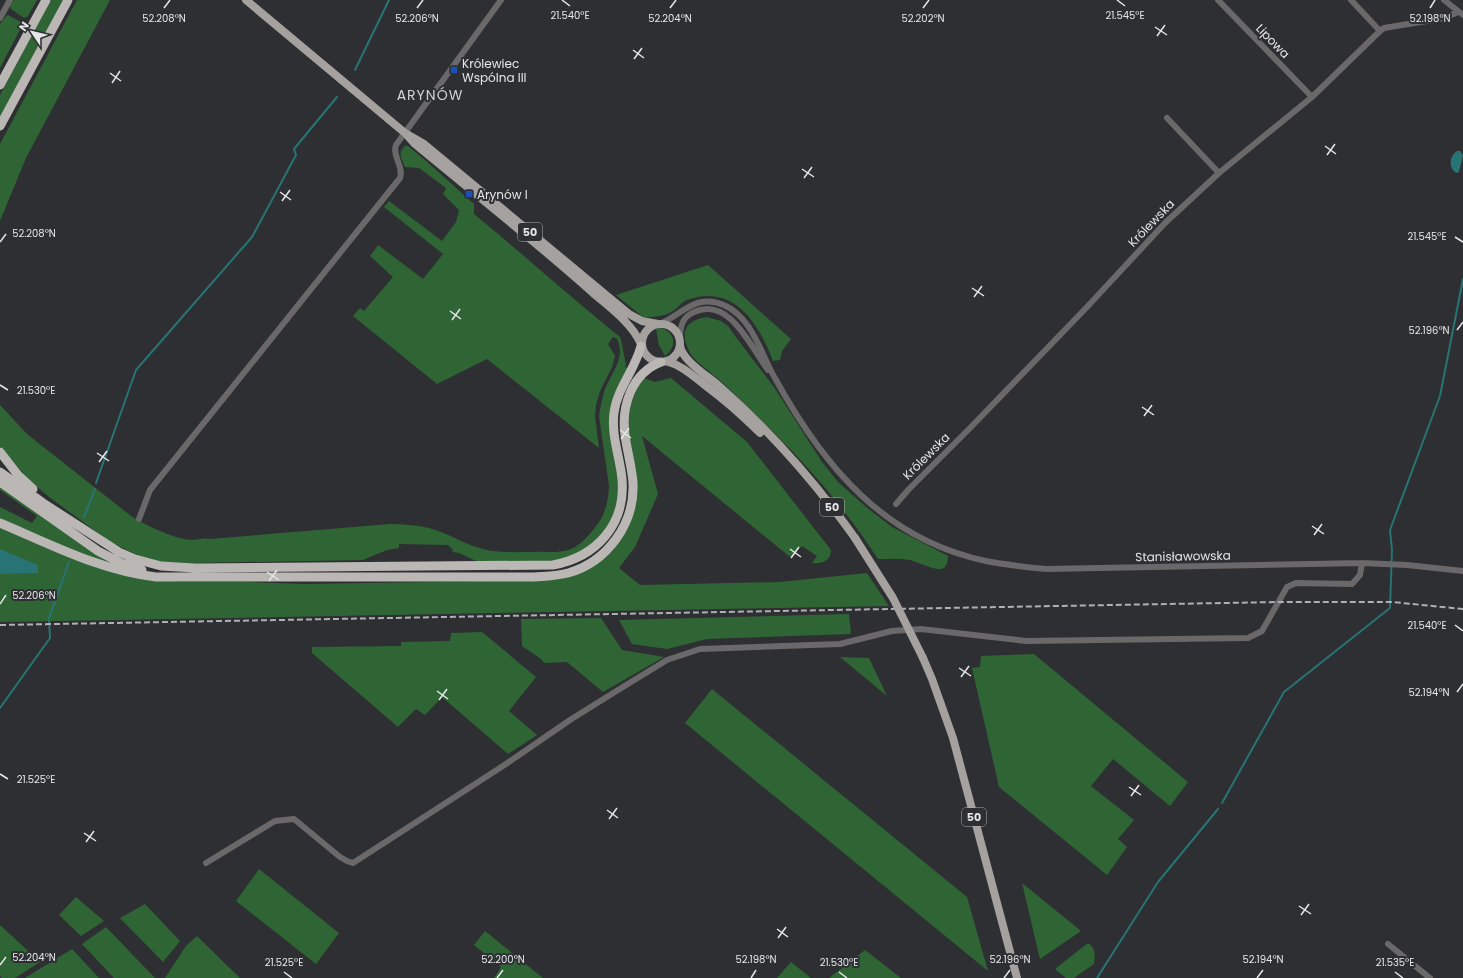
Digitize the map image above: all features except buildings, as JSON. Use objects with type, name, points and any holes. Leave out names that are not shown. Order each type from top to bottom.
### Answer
[{"type":"highway","points":[[0,85],[46,0]]},
{"type":"highway","points":[[0,126],[68,0]]},
{"type":"highway","points":[[0,472],[101,541],[127,556],[151,564],[173,567],[539,566],[563,563],[583,556],[595,547],[610,530],[618,514],[622,488],[614,434],[615,408],[621,388],[638,359],[641,345]]},
{"type":"highway","points":[[0,523],[116,570],[147,576],[534,577],[557,575],[580,568],[595,560],[608,549],[620,533],[628,517],[632,500],[633,484],[624,434],[626,404],[633,386],[639,378],[652,366],[664,362]]},
{"type":"highway","points":[[0,452],[26,483],[71,521]]},
{"type":"highway","points":[[0,482],[86,543],[111,558],[130,567],[170,577]]},
{"type":"main road","name":"50","points":[[246,0],[405,133],[415,144],[553,258],[622,318],[634,332],[645,355],[648,358],[657,362],[677,364],[684,369],[719,396],[808,477]]},
{"type":"main road","name":"50","points":[[405,133],[424,144],[635,318],[642,321],[671,326],[675,330],[680,342],[681,350],[693,364],[719,386],[774,438],[839,515],[893,598],[932,679],[953,738],[1017,978]]},
{"type":"main road","points":[[641,345],[643,335],[646,331],[649,328],[659,324]]},
{"type":"main road","points":[[664,362],[674,357],[680,342]]},
{"type":"street","points":[[0,18],[10,0]]},
{"type":"street","points":[[139,519],[150,490],[400,178],[401,173],[394,150],[396,145],[501,0]]},
{"type":"street","name":"Lipowa","points":[[1218,0],[1312,98]]},
{"type":"street","points":[[1351,0],[1380,31]]},
{"type":"street","points":[[1444,0],[1460,13]]},
{"type":"street","name":"Królewska","points":[[896,504],[1076,318],[1165,223],[1219,173],[1312,98],[1380,31],[1384,28],[1445,18],[1460,13]]},
{"type":"street","points":[[1167,118],[1219,173]]},
{"type":"street","points":[[659,324],[672,318],[688,306],[697,303],[712,302],[726,306],[736,313],[748,327],[775,380]]},
{"type":"street","points":[[680,342],[681,324],[687,315],[700,310],[710,309],[721,312],[728,316],[736,324],[760,361],[775,380]]},
{"type":"street","name":"Stanisławowska","points":[[775,380],[806,430],[825,457],[839,474],[872,506],[909,531],[934,544],[957,553],[985,561],[1007,565],[1046,568],[1362,563],[1391,564],[1463,571]]},
{"type":"street","points":[[206,863],[275,821],[294,819],[340,857],[354,863],[506,764],[570,720],[618,690],[667,660],[694,651],[716,648],[840,644],[892,632],[921,629],[1026,641],[1248,638],[1262,631],[1288,587],[1296,583],[1352,584],[1360,575],[1362,563]]},
{"type":"street","points":[[1388,944],[1430,978]]},
{"type":"green space","points":[[14,0],[37,0],[28,16],[24,18],[11,9],[10,6]]},
{"type":"green space","points":[[51,0],[63,0],[0,118],[0,95]]},
{"type":"green space","points":[[77,0],[110,0],[26,158],[0,221],[0,144]]},
{"type":"green space","points":[[8,15],[21,22],[22,26],[0,68],[0,24]]},
{"type":"green space","points":[[405,146],[408,146],[417,153],[474,204],[474,214],[620,337],[626,365],[625,367],[628,368],[614,395],[611,411],[618,469],[619,496],[612,520],[604,532],[585,550],[561,561],[476,561],[459,553],[452,552],[453,550],[448,545],[399,544],[399,548],[387,550],[363,560],[190,563],[161,562],[141,557],[109,541],[49,497],[29,480],[0,446],[0,405],[27,434],[131,516],[162,532],[187,540],[395,524],[414,525],[429,528],[479,548],[498,552],[559,552],[573,548],[579,544],[592,532],[606,509],[609,486],[599,416],[604,392],[619,359],[620,346],[617,339],[613,337],[608,344],[615,356],[612,367],[600,391],[596,405],[595,416],[599,448],[487,359],[437,384],[353,316],[360,308],[364,311],[393,277],[370,256],[378,245],[423,279],[443,254],[384,207],[389,201],[442,241],[456,222],[459,210],[443,194],[446,188],[419,168],[405,167],[401,151]]},
{"type":"green space","points":[[708,265],[791,339],[782,351],[780,360],[773,361],[760,333],[752,321],[742,310],[731,302],[718,297],[704,296],[687,300],[675,310],[662,316],[643,317],[616,295]]},
{"type":"green space","points":[[707,317],[721,321],[728,326],[774,387],[822,462],[838,482],[866,507],[892,527],[948,556],[945,567],[938,569],[906,559],[878,559],[842,509],[802,462],[737,396],[700,364],[689,351],[685,337],[687,327],[700,318]]},
{"type":"green space","points":[[660,328],[669,332],[673,340],[672,348],[665,356],[659,345],[656,329]]},
{"type":"green space","points":[[644,378],[655,382],[671,378],[747,442],[831,550],[831,554],[825,561],[812,563],[817,556],[802,546],[790,557],[642,436],[658,494],[635,547],[619,568],[640,585],[780,582],[867,573],[889,606],[0,622],[0,527],[148,579],[181,582],[304,584],[552,580],[581,572],[593,567],[613,550],[621,540],[633,513],[628,425],[630,407],[638,386]]},
{"type":"green space","points":[[0,486],[112,561],[112,567],[0,520],[0,507],[32,523],[37,516],[0,490]]},
{"type":"green space","points":[[849,614],[851,634],[707,639],[667,649],[632,644],[619,620]]},
{"type":"green space","points":[[601,618],[622,650],[664,657],[603,692],[567,662],[544,663],[541,659],[522,646],[521,619]]},
{"type":"green space","points":[[482,632],[536,677],[509,711],[537,735],[508,754],[442,697],[425,715],[416,709],[398,727],[312,653],[312,647],[401,646],[401,642],[450,641],[451,633]]},
{"type":"green space","points":[[1034,654],[1188,782],[1170,806],[1113,759],[1091,786],[1134,820],[1118,839],[1127,847],[1107,875],[999,787],[972,668],[980,667],[981,656]]},
{"type":"green space","points":[[840,657],[869,658],[887,696]]},
{"type":"green space","points":[[712,689],[967,897],[988,971],[685,723]]},
{"type":"green space","points":[[259,869],[339,933],[316,964],[236,901]]},
{"type":"green space","points":[[1022,883],[1081,931],[1040,959]]},
{"type":"green space","points":[[76,897],[104,921],[81,936],[59,915]]},
{"type":"green space","points":[[145,904],[180,941],[163,962],[120,918]]},
{"type":"green space","points":[[0,925],[40,962],[15,978],[2,978],[0,976]]},
{"type":"green space","points":[[106,927],[155,978],[114,978],[82,944]]},
{"type":"green space","points":[[485,931],[543,978],[494,978],[501,967],[474,945]]},
{"type":"green space","points":[[197,936],[240,978],[165,978],[186,946]]},
{"type":"green space","points":[[1088,943],[1094,950],[1094,964],[1074,978],[1066,978],[1055,969]]},
{"type":"green space","points":[[72,949],[99,978],[25,978]]},
{"type":"green space","points":[[865,950],[901,978],[829,978]]},
{"type":"green space","points":[[791,962],[811,978],[777,978]]},
{"type":"water","points":[[1457,151],[1460,151],[1463,155],[1459,172],[1457,173],[1452,169],[1451,159]]},
{"type":"water","points":[[0,549],[38,565],[38,573],[0,574]]},
{"type":"waterway","points":[[355,70],[389,0]]},
{"type":"waterway","points":[[96,483],[136,370],[252,237],[296,155],[294,149],[337,97]]},
{"type":"waterway","points":[[1222,803],[1284,692],[1390,608],[1392,550],[1390,530],[1440,396],[1463,279]]},
{"type":"waterway","points":[[84,517],[95,489]]},
{"type":"waterway","points":[[0,708],[50,638],[49,618],[69,562]]},
{"type":"waterway","points":[[1097,978],[1158,882],[1218,809]]},
{"type":"railway","points":[[0,625],[1279,602],[1392,602],[1463,609]]},
{"type":"place","name":"Królewiec Wspólna III","points":[[454,70]]},
{"type":"place","name":"Arynów I","points":[[469,194]]},
{"type":"district","name":"ARYNÓW","points":[[430,95]]}]
